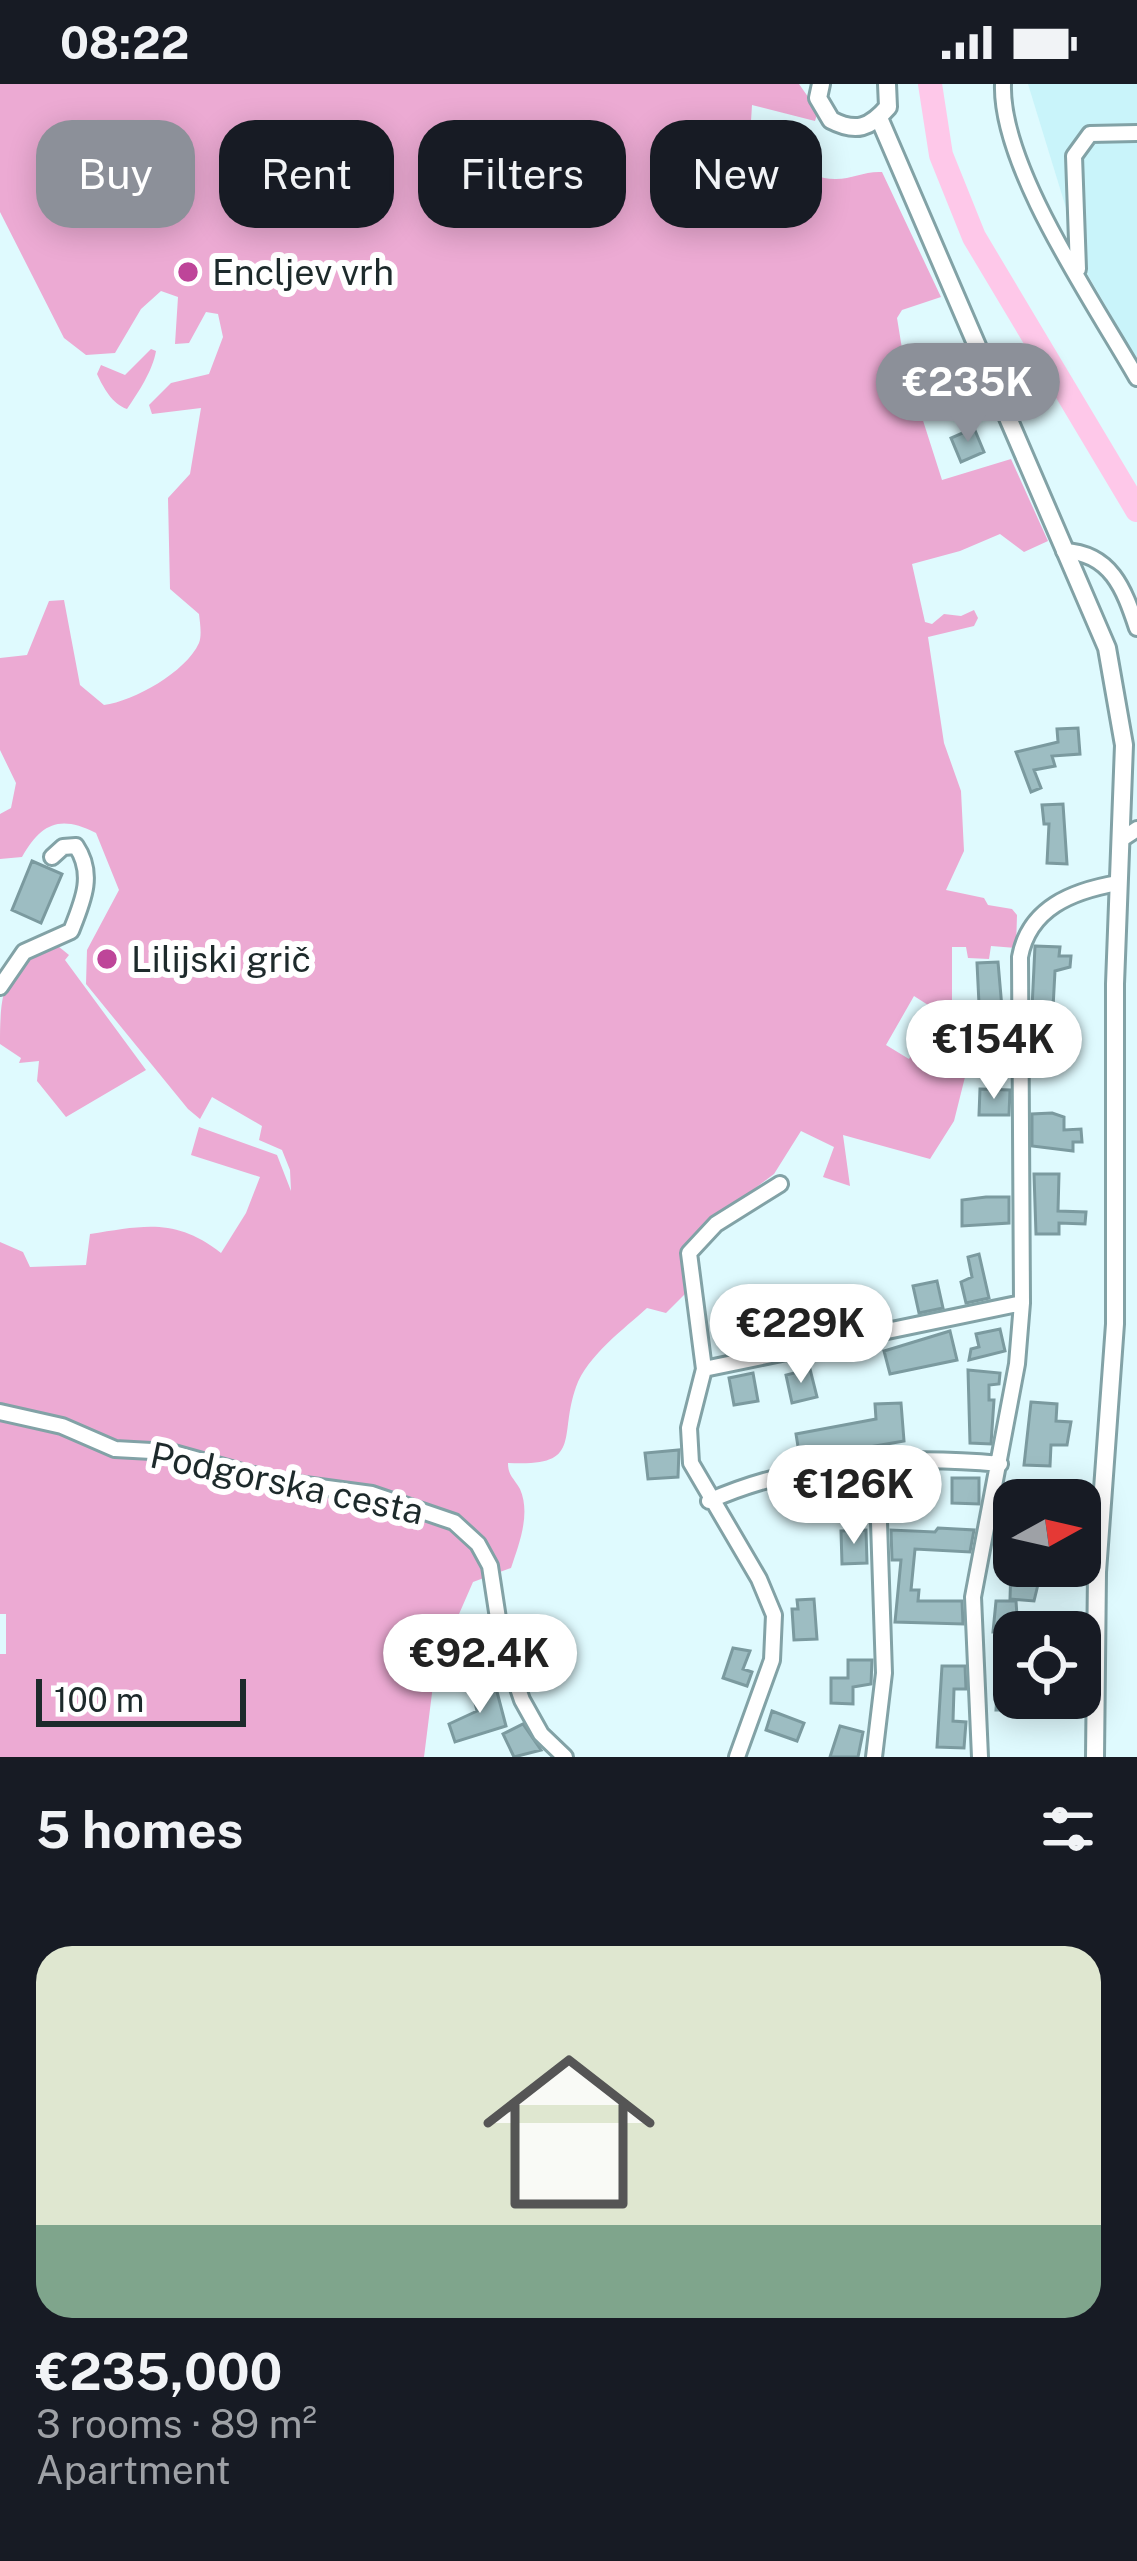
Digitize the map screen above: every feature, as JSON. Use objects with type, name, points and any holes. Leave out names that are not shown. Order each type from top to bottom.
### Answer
[{"type":"main road","points":[[821,84],[818,98],[831,120],[855,128],[879,118],[888,107],[887,84]]},
{"type":"main road","points":[[879,118],[1107,649],[1118,693],[1129,834],[1118,883],[1115,1324],[1097,1572],[1095,1757]]},
{"type":"street","points":[[1003,84],[1006,129],[1078,274],[1137,378]]},
{"type":"street","points":[[1078,274],[1074,156],[1090,134],[1137,133]]},
{"type":"street","points":[[1064,551],[1084,552],[1115,575],[1137,628]]},
{"type":"street","points":[[0,988],[24,952],[71,931],[87,885],[87,862],[76,846],[63,847],[52,857]]},
{"type":"street","points":[[980,1757],[973,1597],[1017,1364],[1022,1303],[1018,1113],[1024,936],[1043,912],[1078,892],[1118,883]]},
{"type":"street","points":[[736,1757],[772,1660],[774,1615],[759,1580],[691,1463],[688,1442],[704,1369],[689,1253],[716,1224],[780,1184]]},
{"type":"street","points":[[704,1369],[1022,1303]]},
{"type":"street","name":"Podgorska cesta","points":[[0,1412],[62,1426],[115,1449],[170,1452],[275,1481],[372,1494],[454,1522],[478,1544],[490,1566],[502,1638],[522,1700],[542,1734],[565,1757]]},
{"type":"street","points":[[709,1501],[796,1474],[877,1462],[1000,1463]]},
{"type":"street","points":[[874,1757],[884,1673],[877,1462]]},
{"type":"shaded area","points":[[0,84],[799,84],[818,111],[815,120],[752,105],[751,120],[650,120],[650,228],[822,228],[822,178],[882,172],[941,297],[902,310],[897,318],[904,361],[942,480],[1011,459],[1048,541],[1024,552],[1000,534],[912,564],[925,622],[932,624],[944,614],[961,616],[974,610],[978,618],[974,626],[928,637],[944,743],[961,791],[964,851],[946,890],[984,898],[988,905],[1012,909],[1017,915],[1016,948],[991,946],[989,959],[968,958],[966,947],[952,947],[952,1063],[967,1069],[954,1121],[930,1159],[843,1135],[850,1186],[823,1177],[834,1147],[801,1131],[774,1174],[694,1234],[684,1254],[687,1292],[666,1313],[647,1308],[588,1365],[576,1387],[564,1446],[558,1454],[532,1463],[508,1463],[523,1499],[520,1539],[511,1568],[473,1582],[435,1669],[424,1757],[0,1757],[0,1654],[6,1654],[6,1614],[0,1614],[0,1242],[23,1252],[30,1267],[86,1265],[90,1234],[143,1227],[189,1234],[221,1253],[246,1213],[260,1177],[191,1155],[199,1127],[277,1155],[291,1191],[282,1150],[259,1140],[262,1126],[212,1097],[200,1119],[86,984],[87,950],[119,890],[96,833],[72,824],[52,826],[36,837],[22,857],[0,859],[0,814],[11,808],[16,783],[0,750],[0,658],[27,655],[49,601],[64,600],[80,685],[104,705],[158,683],[192,654],[201,633],[199,614],[170,589],[168,498],[190,474],[201,408],[152,414],[149,405],[171,383],[209,374],[223,337],[218,314],[206,312],[189,343],[175,344],[178,297],[161,291],[141,309],[115,353],[86,355],[64,338],[0,212]],"holes":[[[914,996],[939,1012],[909,1059],[886,1045]]]},
{"type":"shaded area","points":[[1028,84],[1137,84],[1137,360],[1085,270]]},
{"type":"shaded area","points":[[151,349],[156,351],[148,373],[127,409],[122,407],[99,379],[101,365],[125,375]]},
{"type":"shaded area","points":[[53,942],[69,955],[65,960],[146,1070],[66,1117],[37,1081],[39,1061],[19,1063],[21,1058],[0,1044],[7,982],[23,960]]},
{"type":"building","points":[[929,354],[944,404],[921,411],[907,360]]},
{"type":"building","points":[[974,428],[984,452],[961,462],[951,438]]},
{"type":"building","points":[[1078,728],[1080,754],[1052,756],[1055,766],[1034,770],[1041,788],[1031,792],[1016,752],[1058,742],[1057,729]]},
{"type":"building","points":[[1063,804],[1067,864],[1047,863],[1049,824],[1044,824],[1042,805]]},
{"type":"building","points":[[32,861],[62,874],[41,923],[12,910]]},
{"type":"building","points":[[1035,946],[1060,947],[1059,956],[1071,956],[1070,967],[1055,971],[1053,1008],[1032,1008]]},
{"type":"building","points":[[998,962],[1007,1066],[982,1065],[977,963]]},
{"type":"building","points":[[980,1089],[1010,1090],[1009,1115],[979,1115]]},
{"type":"building","points":[[1032,1114],[1064,1117],[1064,1130],[1081,1129],[1082,1142],[1073,1142],[1073,1151],[1032,1146]]},
{"type":"building","points":[[1034,1174],[1059,1174],[1058,1211],[1086,1212],[1085,1224],[1059,1223],[1059,1234],[1036,1234]]},
{"type":"building","points":[[1009,1197],[1009,1223],[962,1226],[962,1200]]},
{"type":"building","points":[[979,1254],[989,1298],[966,1303],[961,1282],[972,1277],[968,1257]]},
{"type":"building","points":[[937,1281],[943,1308],[919,1313],[913,1286]]},
{"type":"building","points":[[817,1297],[819,1306],[844,1301],[849,1327],[827,1331],[824,1317],[800,1320],[803,1337],[778,1342],[775,1321],[785,1320],[783,1301]]},
{"type":"building","points":[[1000,1329],[1005,1351],[969,1360],[971,1349],[979,1347],[976,1334]]},
{"type":"building","points":[[950,1331],[957,1360],[890,1374],[884,1351]]},
{"type":"building","points":[[810,1369],[817,1397],[792,1403],[786,1375]]},
{"type":"building","points":[[968,1370],[1000,1373],[999,1384],[989,1385],[989,1400],[994,1400],[991,1444],[970,1443]]},
{"type":"building","points":[[753,1373],[758,1401],[734,1405],[729,1378]]},
{"type":"building","points":[[1031,1402],[1057,1404],[1056,1421],[1071,1422],[1067,1445],[1051,1445],[1050,1466],[1024,1465]]},
{"type":"building","points":[[901,1403],[904,1441],[800,1459],[796,1434],[876,1419],[875,1404]]},
{"type":"building","points":[[679,1450],[678,1477],[648,1479],[645,1453]]},
{"type":"building","points":[[952,1478],[979,1478],[979,1504],[952,1503]]},
{"type":"building","points":[[938,1528],[974,1530],[970,1552],[915,1549],[911,1590],[919,1590],[918,1601],[962,1601],[963,1624],[895,1622],[901,1560],[892,1560],[891,1530],[935,1532]]},
{"type":"building","points":[[866,1530],[867,1563],[842,1564],[841,1531]]},
{"type":"building","points":[[1010,1587],[1037,1587],[1034,1601],[1010,1599]]},
{"type":"building","points":[[814,1599],[817,1639],[794,1640],[792,1609],[798,1609],[797,1600]]},
{"type":"building","points":[[996,1601],[1016,1601],[1017,1611],[995,1611]]},
{"type":"building","points":[[733,1648],[750,1651],[743,1669],[752,1672],[747,1686],[723,1678]]},
{"type":"building","points":[[848,1660],[872,1660],[871,1684],[853,1687],[853,1704],[831,1703],[831,1678],[848,1678]]},
{"type":"building","points":[[942,1666],[965,1666],[966,1689],[954,1689],[953,1721],[966,1722],[964,1748],[937,1747]]},
{"type":"building","points":[[488,1684],[490,1690],[496,1688],[506,1726],[455,1742],[449,1724],[477,1711],[473,1695]]},
{"type":"building","points":[[772,1711],[804,1723],[797,1741],[766,1730]]},
{"type":"building","points":[[523,1724],[541,1750],[514,1757],[503,1734]]},
{"type":"building","points":[[840,1726],[863,1732],[858,1757],[830,1757]]},
{"type":"waterway","points":[[930,84],[941,155],[974,237],[1137,510]]},
{"type":"place","name":"Encljev vrh","points":[[188,272]]},
{"type":"place","name":"Lilijski grič","points":[[107,959]]}]
